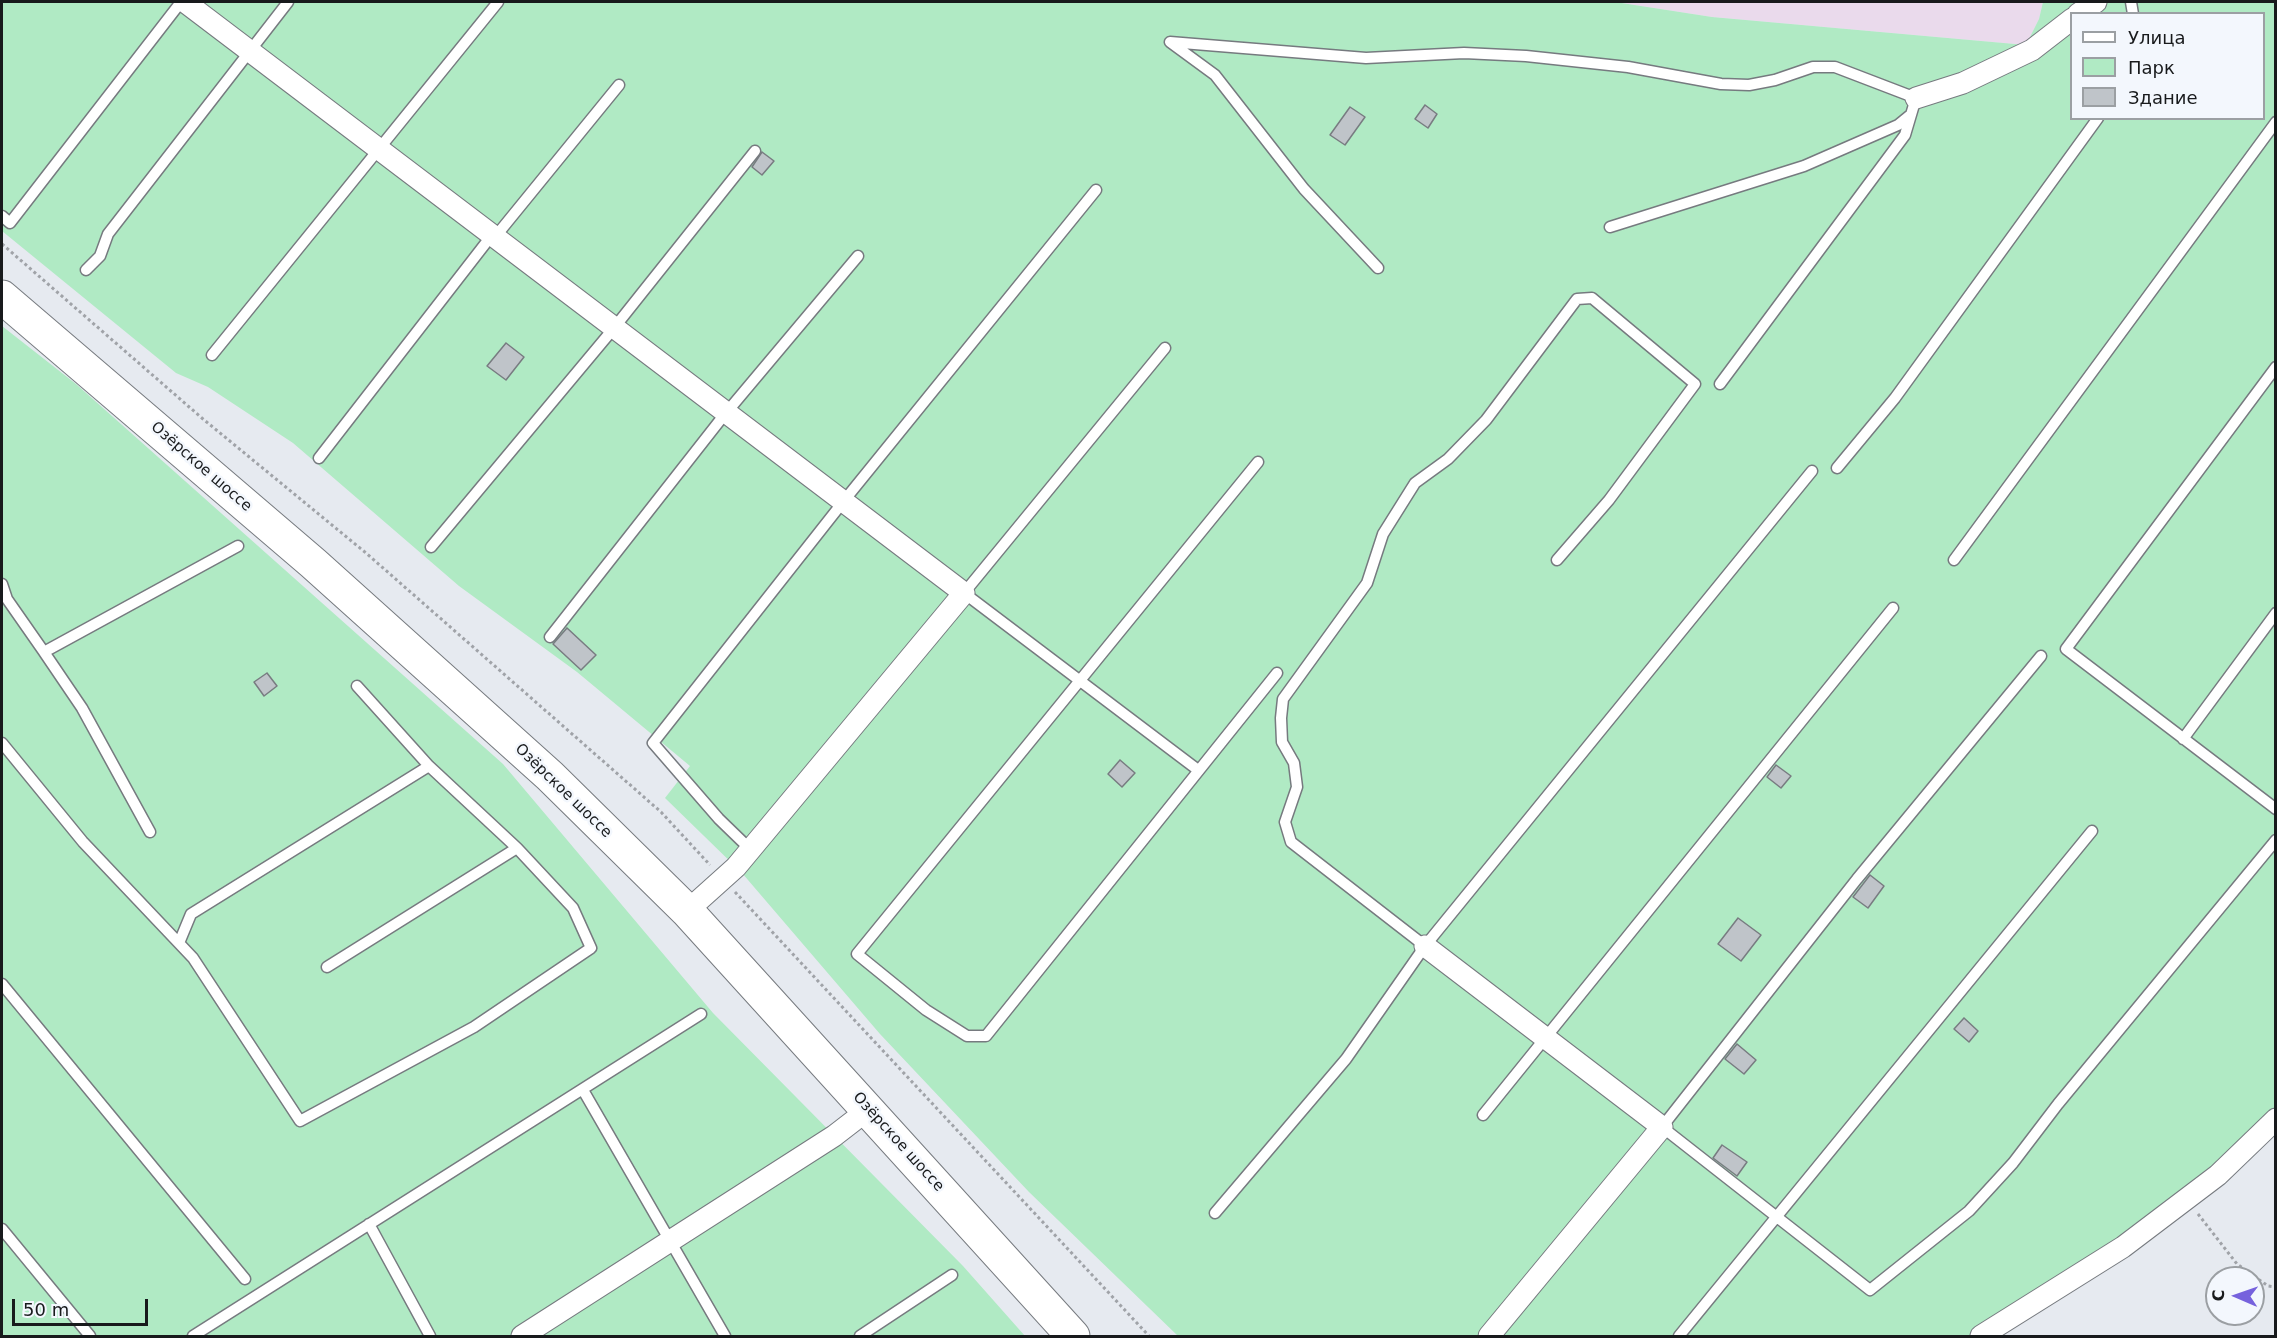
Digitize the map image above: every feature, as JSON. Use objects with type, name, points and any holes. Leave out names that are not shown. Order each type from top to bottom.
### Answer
[{"type":"main road","name":"Озёрское шоссе","points":[[2,297],[313,563],[550,776],[687,911],[1073,1336]]},
{"type":"street","points":[[186,2],[964,593],[751,850],[687,911]]},
{"type":"street","points":[[2081,12],[2096,2]]},
{"type":"street","points":[[1913,107],[2032,50],[2070,21]]},
{"type":"street","points":[[1425,946],[1662,1127],[1489,1336]]},
{"type":"street","points":[[522,1336],[834,1136],[869,1109]]},
{"type":"street","points":[[1981,1336],[2124,1247],[2218,1175],[2276,1119]]},
{"type":"lane","points":[[2,216],[10,223],[181,2]]},
{"type":"lane","points":[[86,270],[100,256],[108,234],[288,2]]},
{"type":"lane","points":[[212,355],[498,2]]},
{"type":"lane","points":[[1378,268],[1304,189],[1215,75],[1170,42],[1366,58],[1464,53],[1526,56],[1628,67],[1721,84],[1749,85],[1775,80],[1814,67],[1835,67],[1913,107]]},
{"type":"lane","points":[[319,458],[492,235],[500,231],[619,85]]},
{"type":"lane","points":[[1610,228],[1804,166],[1898,125],[1913,107]]},
{"type":"lane","points":[[1720,384],[1905,135],[1913,107]]},
{"type":"lane","points":[[1837,468],[1895,398],[2097,120]]},
{"type":"lane","points":[[1954,560],[2276,122]]},
{"type":"lane","points":[[431,547],[614,328],[755,151]]},
{"type":"lane","points":[[751,850],[719,819],[653,743],[843,501],[1096,190]]},
{"type":"lane","points":[[550,637],[727,414],[858,256]]},
{"type":"lane","points":[[1425,946],[1291,842],[1285,822],[1298,787],[1294,763],[1282,742],[1283,699],[1367,583],[1383,534],[1415,483],[1448,459],[1486,420],[1577,298],[1592,298],[1695,384],[1609,500],[1557,560]]},
{"type":"lane","points":[[1165,348],[964,593],[1198,770]]},
{"type":"lane","points":[[2276,367],[2122,577],[2066,649],[2276,809]]},
{"type":"lane","points":[[1258,462],[1081,683],[857,954],[926,1010],[967,1036],[986,1036],[1277,673]]},
{"type":"lane","points":[[1215,1213],[1346,1059],[1425,946],[1812,471]]},
{"type":"lane","points":[[44,652],[238,546]]},
{"type":"lane","points":[[2,584],[7,599],[82,708],[150,832]]},
{"type":"lane","points":[[1483,1115],[1544,1036],[1893,608]]},
{"type":"lane","points":[[2183,739],[2276,613]]},
{"type":"lane","points":[[2041,656],[1857,879],[1662,1127],[1870,1290],[1969,1211],[2013,1163],[2058,1104],[2276,840]]},
{"type":"lane","points":[[2,743],[83,842],[193,958],[300,1121],[474,1027],[591,948],[573,908],[517,848],[429,766],[357,686]]},
{"type":"lane","points":[[179,944],[191,914],[429,766]]},
{"type":"lane","points":[[1679,1336],[2092,831]]},
{"type":"lane","points":[[327,967],[517,848]]},
{"type":"lane","points":[[2,984],[245,1279]]},
{"type":"lane","points":[[193,1336],[701,1014]]},
{"type":"lane","points":[[582,1090],[725,1336]]},
{"type":"lane","points":[[369,1224],[430,1336]]},
{"type":"lane","points":[[2,1229],[90,1336]]},
{"type":"lane","points":[[860,1336],[952,1275]]},
{"type":"path","points":[[2,244],[203,418],[366,553],[652,805],[1149,1336]]},
{"type":"path","points":[[2186,1199],[2236,1264],[2268,1286],[2276,1287]]},
{"type":"shaded area","points":[[1615,2],[2043,2],[2039,19],[2026,45],[1712,17]]},
{"type":"green space","points":[[2,2],[1615,2],[1712,17],[2026,45],[2039,19],[2043,2],[2275,2],[2275,1119],[2218,1175],[1981,1336],[1178,1336],[1029,1192],[880,1034],[742,873],[665,798],[690,766],[577,672],[459,586],[293,443],[208,387],[176,373],[2,231]]},
{"type":"green space","points":[[2,326],[76,384],[503,764],[713,1013],[963,1266],[1025,1336],[2,1336]]},
{"type":"building","points":[[1425,105],[1437,114],[1428,128],[1415,119]]},
{"type":"building","points":[[1350,107],[1365,117],[1345,145],[1330,135]]},
{"type":"building","points":[[762,152],[774,161],[762,175],[752,167]]},
{"type":"building","points":[[506,343],[524,357],[506,380],[487,366]]},
{"type":"building","points":[[567,628],[596,655],[581,670],[553,644]]},
{"type":"building","points":[[267,673],[277,686],[264,696],[254,682]]},
{"type":"building","points":[[1120,760],[1135,773],[1122,787],[1108,774]]},
{"type":"building","points":[[1776,765],[1791,776],[1781,788],[1767,777]]},
{"type":"building","points":[[1870,875],[1884,886],[1868,908],[1853,897]]},
{"type":"building","points":[[1738,918],[1761,935],[1741,961],[1718,944]]},
{"type":"building","points":[[1964,1018],[1978,1031],[1969,1042],[1954,1029]]},
{"type":"building","points":[[1737,1044],[1756,1060],[1744,1074],[1725,1059]]},
{"type":"building","points":[[1722,1145],[1747,1162],[1737,1176],[1713,1158]]}]
